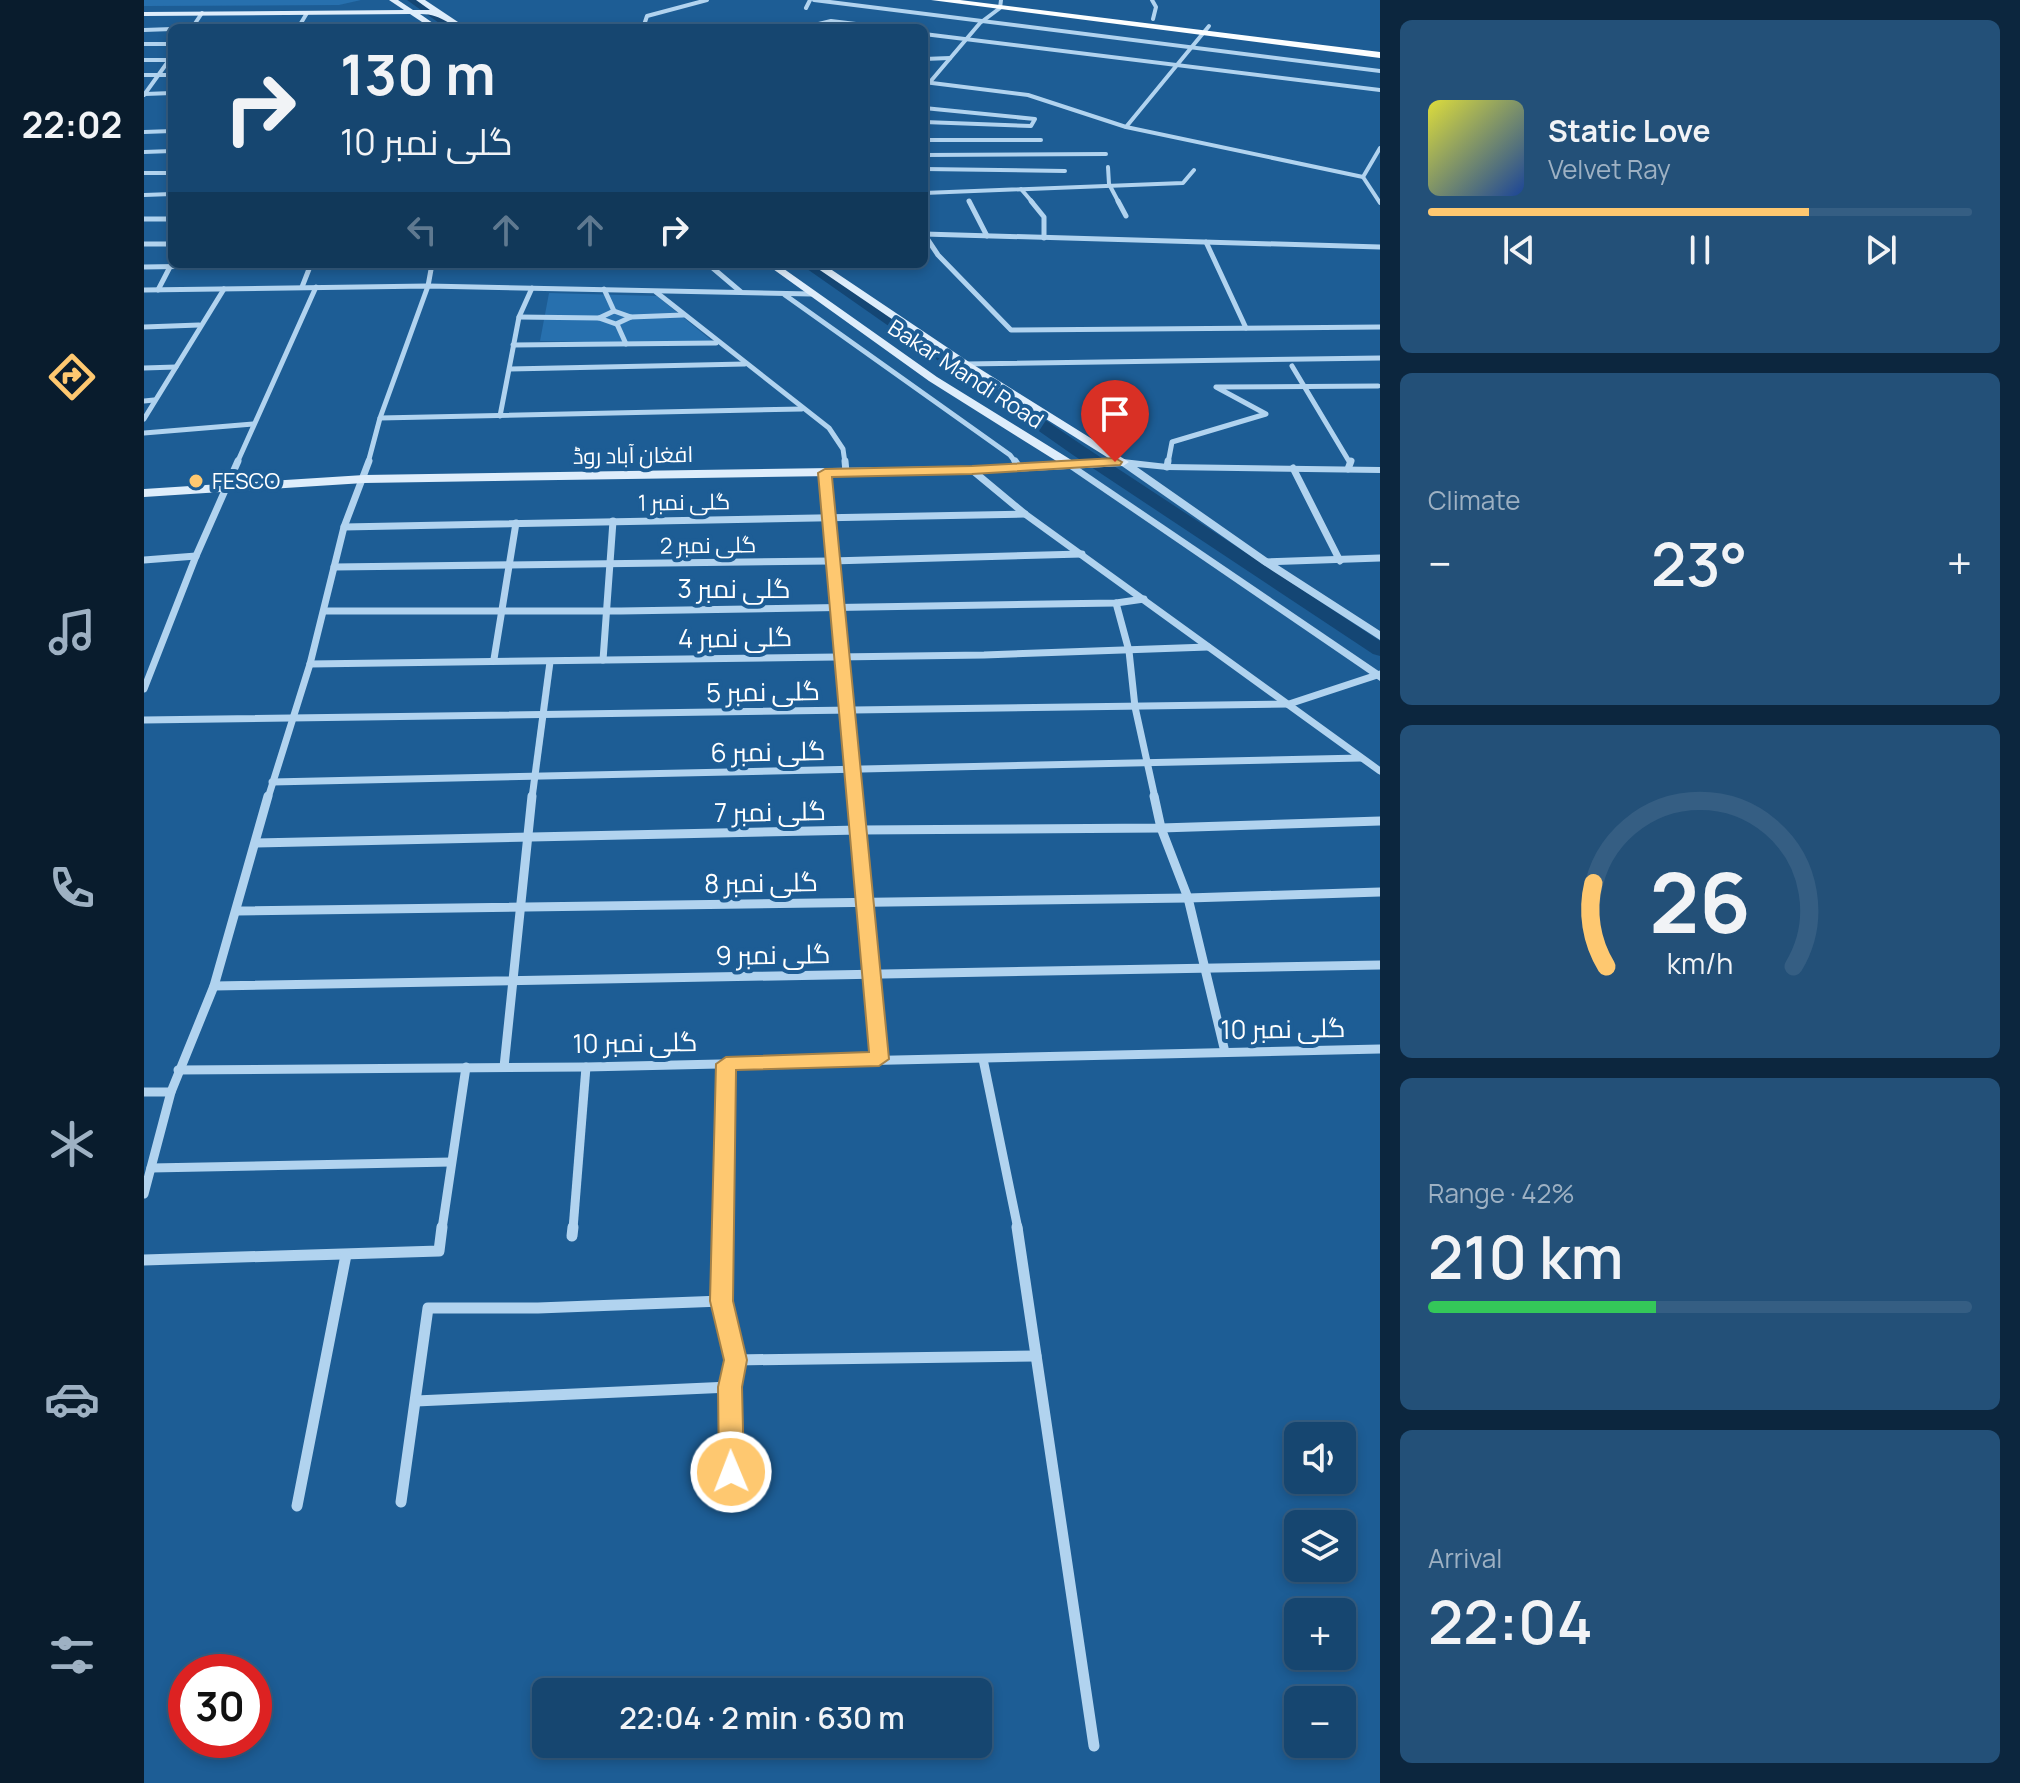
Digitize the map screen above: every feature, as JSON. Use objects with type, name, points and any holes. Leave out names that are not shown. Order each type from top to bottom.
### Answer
[{"type":"highway","points":[[936,0],[1000,2],[1153,19],[1207,29],[1380,47]]},
{"type":"highway","points":[[1000,2],[1380,55]]},
{"type":"main road","points":[[393,0],[430,24]]},
{"type":"main road","points":[[420,0],[457,24]]},
{"type":"main road","points":[[343,8],[362,5]]},
{"type":"main road","points":[[144,12],[429,6]]},
{"type":"main road","points":[[144,12],[439,12]]},
{"type":"main road","name":"Bakar Mandi Road","points":[[776,268],[933,379],[1071,465]]},
{"type":"main road","name":"Bakar Mandi Road","points":[[822,268],[1119,462]]},
{"type":"main road","points":[[1019,467],[1034,442]]},
{"type":"main road","name":"افغان آباد روڈ","points":[[144,493],[364,479],[972,470],[1119,462]]},
{"type":"street","points":[[644,24],[647,16],[707,0]]},
{"type":"street","points":[[806,8],[812,0],[1380,71]]},
{"type":"street","points":[[1152,0],[1156,7],[1153,19]]},
{"type":"street","points":[[928,81],[1000,2]]},
{"type":"street","points":[[195,24],[202,13]]},
{"type":"street","points":[[300,24],[307,13]]},
{"type":"street","points":[[807,24],[832,21],[856,24]]},
{"type":"street","points":[[144,30],[168,29]]},
{"type":"street","points":[[1126,127],[1207,29]]},
{"type":"street","points":[[928,35],[1380,90]]},
{"type":"street","points":[[144,44],[168,44]]},
{"type":"street","points":[[144,60],[168,58]]},
{"type":"street","points":[[928,59],[950,58]]},
{"type":"street","points":[[144,94],[168,62]]},
{"type":"street","points":[[144,75],[168,75]]},
{"type":"street","points":[[928,82],[1028,95],[1126,127],[1363,177],[1380,203]]},
{"type":"street","points":[[144,94],[168,93]]},
{"type":"street","points":[[928,108],[1035,119],[1031,126],[928,122]]},
{"type":"street","points":[[144,132],[168,131]]},
{"type":"street","points":[[928,140],[1041,140]]},
{"type":"street","points":[[1363,177],[1380,148]]},
{"type":"street","points":[[144,152],[168,151]]},
{"type":"street","points":[[928,155],[1043,157],[1106,154]]},
{"type":"street","points":[[1108,167],[1109,184],[1126,216]]},
{"type":"street","points":[[928,169],[1065,171]]},
{"type":"street","points":[[928,193],[1183,183],[1194,170]]},
{"type":"street","points":[[144,173],[168,173]]},
{"type":"street","points":[[1369,186],[1380,187]]},
{"type":"street","points":[[1021,189],[1044,217],[1044,238]]},
{"type":"street","points":[[144,195],[168,194]]},
{"type":"street","points":[[969,201],[987,236]]},
{"type":"street","points":[[144,219],[168,219]]},
{"type":"street","points":[[928,234],[1380,247]]},
{"type":"street","points":[[928,240],[938,255],[1011,330],[1380,327]]},
{"type":"street","points":[[1206,242],[1246,328]]},
{"type":"street","points":[[144,244],[168,244]]},
{"type":"street","points":[[144,267],[168,265]]},
{"type":"street","points":[[158,290],[169,268]]},
{"type":"street","points":[[302,287],[309,268]]},
{"type":"street","points":[[144,1194],[178,1070],[214,986],[237,911],[272,782],[310,664],[344,527],[364,479],[380,418],[428,286],[431,268]]},
{"type":"street","points":[[713,268],[741,293]]},
{"type":"street","points":[[144,290],[428,286],[811,294]]},
{"type":"street","points":[[144,689],[196,556],[316,287]]},
{"type":"street","points":[[500,416],[519,317],[532,288]]},
{"type":"street","points":[[144,419],[199,325],[224,289]]},
{"type":"street","points":[[604,289],[614,311]]},
{"type":"street","points":[[656,292],[837,437],[843,449],[846,472]]},
{"type":"street","points":[[783,294],[1010,455],[1019,467]]},
{"type":"street","points":[[599,318],[614,311],[631,317],[683,315]]},
{"type":"street","points":[[519,317],[599,318],[605,323],[617,324],[627,322],[631,317]]},
{"type":"street","points":[[617,324],[626,344]]},
{"type":"street","points":[[144,327],[199,325]]},
{"type":"street","points":[[513,345],[717,343]]},
{"type":"street","points":[[965,364],[1380,358]]},
{"type":"street","points":[[510,369],[745,364]]},
{"type":"street","points":[[1292,366],[1351,462],[1348,469]]},
{"type":"street","points":[[144,368],[176,367]]},
{"type":"street","points":[[1167,467],[1172,442],[1266,414],[1216,387],[1378,386]]},
{"type":"street","points":[[144,401],[154,400]]},
{"type":"street","points":[[380,418],[802,409]]},
{"type":"street","points":[[144,433],[253,424]]},
{"type":"street","points":[[1119,462],[1167,467],[1379,471]]},
{"type":"street","name":"Bakar Mandi Road","points":[[1119,462],[1380,636]]},
{"type":"street","name":"Bakar Mandi Road","points":[[1071,465],[1380,675]]},
{"type":"street","points":[[1293,468],[1340,561]]},
{"type":"street","points":[[972,470],[1025,514],[1380,771]]},
{"type":"street","points":[[825,473],[879,1059]]},
{"type":"street","name":"گلی نمبر 1","points":[[344,527],[1025,514]]},
{"type":"street","points":[[603,660],[613,521]]},
{"type":"street","points":[[494,659],[516,523]]},
{"type":"street","name":"گلی نمبر 2","points":[[334,567],[831,561],[1082,554]]},
{"type":"street","points":[[144,560],[196,556]]},
{"type":"street","points":[[1266,562],[1380,558]]},
{"type":"street","name":"گلی نمبر 3","points":[[324,611],[500,613],[608,609],[837,609],[1116,603],[1144,599]]},
{"type":"street","points":[[1116,603],[1129,651],[1135,707],[1161,828],[1188,898],[1208,970],[1225,1052]]},
{"type":"street","name":"گلی نمبر 4","points":[[310,664],[494,659],[550,662],[841,657],[1208,647]]},
{"type":"street","points":[[504,1067],[541,714],[550,662]]},
{"type":"street","name":"گلی نمبر 5","points":[[144,720],[1289,704],[1380,675]]},
{"type":"street","name":"گلی نمبر 6","points":[[272,782],[1147,766],[1361,758]]},
{"type":"street","name":"گلی نمبر 7","points":[[256,843],[860,830],[1161,828],[1380,821]]},
{"type":"street","name":"گلی نمبر 8","points":[[237,911],[1188,898],[1380,892]]},
{"type":"street","name":"گلی نمبر 9","points":[[214,986],[1380,965]]},
{"type":"street","name":"گلی نمبر 10","points":[[178,1070],[586,1067],[1380,1049]]},
{"type":"street","points":[[983,1059],[1021,1246],[1094,1746]]},
{"type":"street","points":[[726,1064],[722,1301],[735,1360],[730,1387],[731,1472]]},
{"type":"street","points":[[144,1260],[439,1251],[466,1067]]},
{"type":"street","points":[[572,1236],[586,1067]]},
{"type":"street","points":[[144,1092],[171,1092]]},
{"type":"street","points":[[151,1168],[451,1162]]},
{"type":"street","points":[[297,1506],[346,1255]]},
{"type":"street","points":[[401,1502],[428,1308],[538,1308],[722,1301]]},
{"type":"street","points":[[735,1360],[1036,1356]]},
{"type":"street","points":[[416,1401],[730,1387]]},
{"type":"shaded area","points":[[144,0],[361,0],[339,5],[144,6]]},
{"type":"shaded area","points":[[549,293],[657,296],[717,345],[540,341]]},
{"type":"waterway","points":[[412,0],[447,24]]},
{"type":"waterway","points":[[813,268],[1079,451],[1380,650]]},
{"type":"place","name":"FESCO","points":[[196,481]]},
{"type":"route","points":[[731,1472],[730,1387],[735,1360],[722,1301],[726,1064],[879,1059],[825,473],[972,470],[1115,462]]}]
